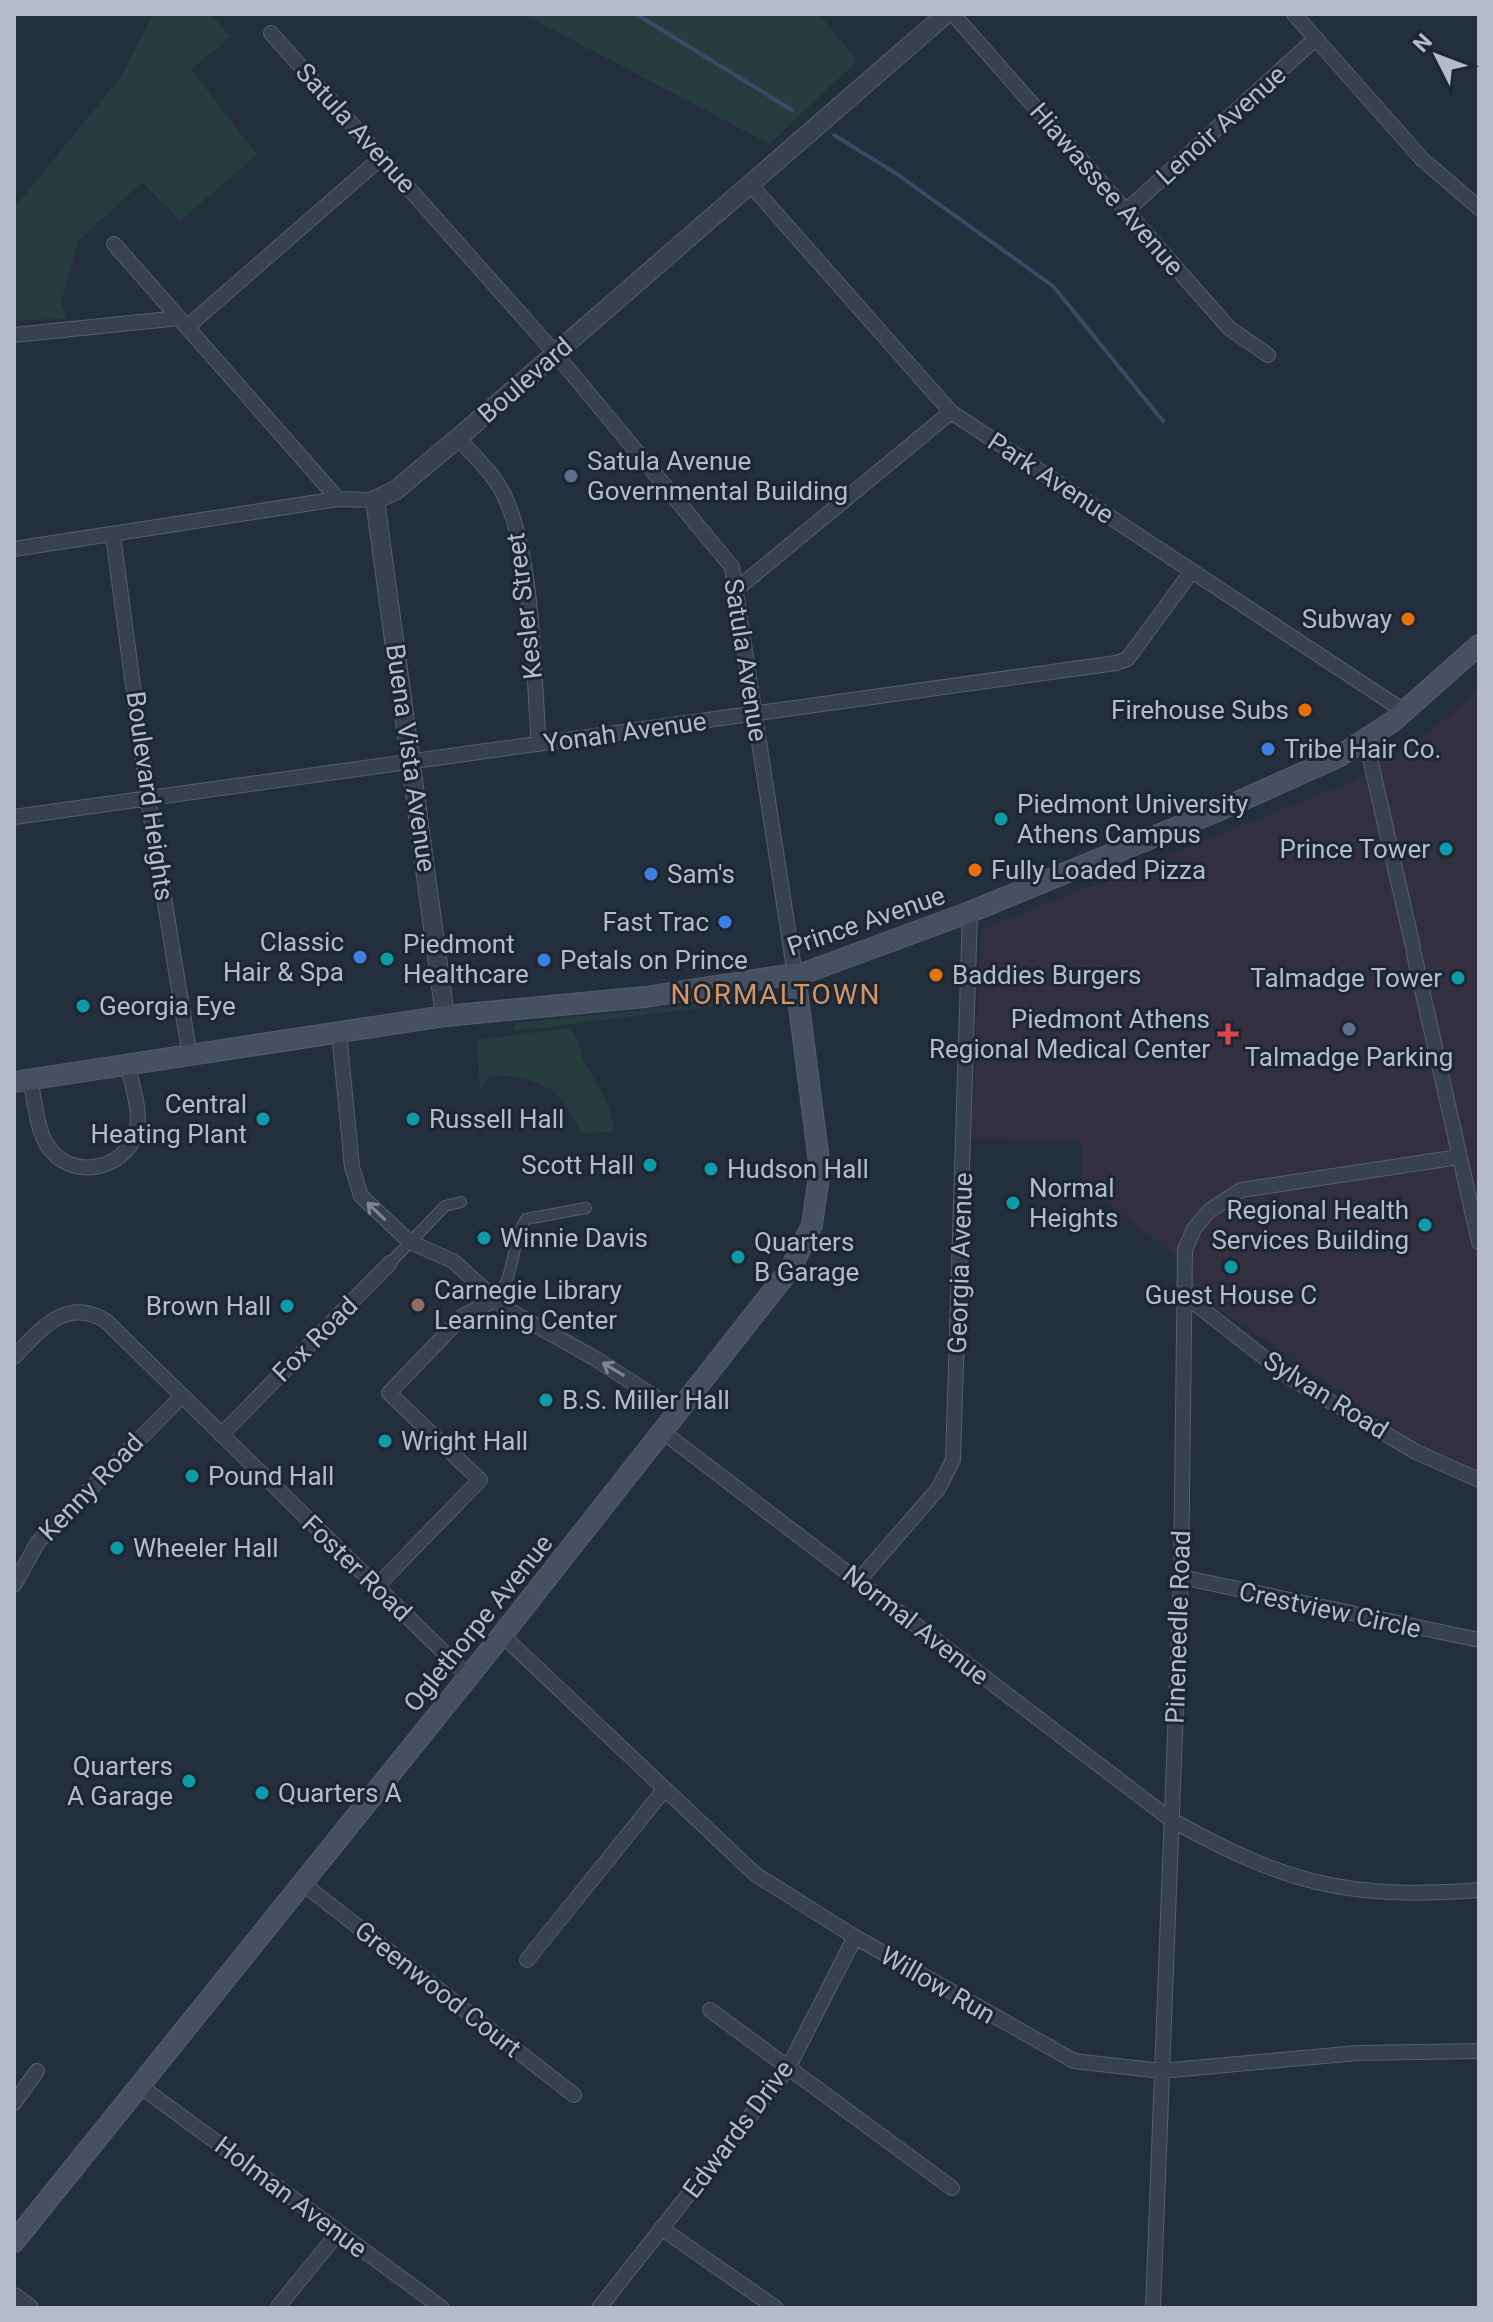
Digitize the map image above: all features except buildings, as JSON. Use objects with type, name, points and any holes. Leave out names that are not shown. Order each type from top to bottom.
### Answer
[{"type":"main road","name":"Prince Avenue","points":[[22,1080],[445,1016],[645,997],[795,975],[860,956],[1222,809],[1366,741],[1479,645]]},
{"type":"main road","name":"Oglethorpe Avenue","points":[[14,2242],[502,1635],[791,1268],[812,1225],[820,1169],[795,975]]},
{"type":"street","name":"Boulevard","points":[[375,500],[396,490],[458,438],[946,14]]},
{"type":"street","name":"Hiawassee Avenue","points":[[953,14],[1229,328],[1268,355]]},
{"type":"street","points":[[1294,14],[1422,159],[1479,208]]},
{"type":"street","name":"Satula Avenue","points":[[271,33],[555,353],[732,567],[738,588],[795,975]]},
{"type":"street","name":"Lenoir Avenue","points":[[1126,211],[1316,38]]},
{"type":"street","points":[[14,335],[183,322],[382,157]]},
{"type":"street","name":"Park Avenue","points":[[750,184],[951,412],[1404,711]]},
{"type":"street","points":[[114,244],[338,499]]},
{"type":"street","points":[[738,588],[951,412]]},
{"type":"street","name":"Kesler Street","points":[[458,438],[498,484],[513,515],[522,556],[539,744]]},
{"type":"street","points":[[14,549],[338,499],[375,500]]},
{"type":"street","name":"Buena Vista Avenue","points":[[375,500],[445,1016]]},
{"type":"street","name":"Boulevard Heights","points":[[113,535],[148,799],[190,1057]]},
{"type":"street","name":"Yonah Avenue","points":[[14,817],[1116,663],[1127,659],[1192,571]]},
{"type":"street","points":[[1366,741],[1479,1242]]},
{"type":"street","name":"Georgia Avenue","points":[[859,1580],[938,1489],[953,1460],[970,912]]},
{"type":"street","points":[[339,1032],[357,1188],[410,1242],[453,1261],[495,1300],[678,1412]]},
{"type":"street","points":[[22,1080],[49,1148],[68,1163],[95,1168],[119,1157],[135,1135],[138,1121],[128,1065]]},
{"type":"street","name":"Pineneedle Road","points":[[1153,2308],[1181,1577],[1185,1250],[1194,1229],[1209,1211],[1241,1190],[1459,1157]]},
{"type":"street","name":"Fox Road","points":[[221,1435],[445,1206],[461,1202]]},
{"type":"street","points":[[376,1587],[480,1480],[389,1393],[463,1316],[495,1300],[512,1271],[521,1228],[526,1219],[586,1208]]},
{"type":"street","name":"Sylvan Road","points":[[1183,1294],[1289,1377],[1416,1452],[1479,1480]]},
{"type":"street","name":"Foster Road","points":[[14,1357],[51,1320],[79,1311],[106,1321],[468,1676]]},
{"type":"street","name":"Kenny Road","points":[[14,1585],[38,1542],[181,1397]]},
{"type":"street","name":"Normal Avenue","points":[[663,1432],[1170,1819],[1234,1855],[1292,1878],[1331,1887],[1424,1895],[1479,1890]]},
{"type":"street","name":"Crestview Circle","points":[[1181,1577],[1479,1640]]},
{"type":"street","name":"Willow Run","points":[[502,1635],[755,1874],[855,1937],[1074,2061],[1161,2071],[1357,2053],[1479,2051]]},
{"type":"street","points":[[527,1960],[664,1790]]},
{"type":"street","name":"Greenwood Court","points":[[302,1883],[574,2095]]},
{"type":"street","name":"Edwards Drive","points":[[599,2308],[788,2068],[855,1937]]},
{"type":"street","points":[[710,2010],[952,2188]]},
{"type":"street","points":[[14,2103],[37,2071]]},
{"type":"street","name":"Holman Avenue","points":[[140,2086],[442,2308]]},
{"type":"street","points":[[661,2228],[776,2308]]},
{"type":"street","points":[[277,2308],[338,2233]]},
{"type":"street","points":[[14,2297],[29,2308]]},
{"type":"shaded area","name":"Piedmont Athens Regional Medical Center","points":[[1479,689],[1479,1472],[1421,1447],[1192,1291],[1175,1256],[1081,1181],[1081,1141],[971,1138],[981,930],[1353,781],[1431,731]]},
{"type":"green space","points":[[153,14],[211,14],[231,37],[191,69],[257,155],[180,221],[142,182],[78,241],[61,301],[67,319],[14,320],[14,208],[121,77]]},
{"type":"green space","points":[[523,14],[819,14],[857,61],[769,144]]},
{"type":"green space","points":[[764,997],[765,1000],[514,1031],[515,1023]]},
{"type":"green space","points":[[567,1028],[575,1036],[584,1062],[604,1097],[615,1131],[583,1134],[558,1095],[545,1086],[526,1080],[490,1077],[480,1090],[477,1040]]},
{"type":"waterway","points":[[636,14],[792,110]]},
{"type":"waterway","points":[[834,135],[897,174],[1053,286],[1163,421]]},
{"type":"place","name":"Satula Avenue Governmental Building","points":[[571,476]]},
{"type":"place","name":"Subway","points":[[1408,619]]},
{"type":"place","name":"Firehouse Subs","points":[[1305,710]]},
{"type":"place","name":"Tribe Hair Co.","points":[[1268,749]]},
{"type":"place","name":"Piedmont University Athens Campus","points":[[1001,819]]},
{"type":"place","name":"Prince Tower","points":[[1446,849]]},
{"type":"place","name":"Fully Loaded Pizza","points":[[975,870]]},
{"type":"place","name":"Sam's","points":[[651,874]]},
{"type":"place","name":"Fast Trac","points":[[725,922]]},
{"type":"place","name":"Classic Hair & Spa","points":[[360,957]]},
{"type":"place","name":"Piedmont Healthcare","points":[[387,959]]},
{"type":"place","name":"Petals on Prince","points":[[544,960]]},
{"type":"place","name":"Baddies Burgers","points":[[936,975]]},
{"type":"place","name":"Talmadge Tower","points":[[1458,978]]},
{"type":"place","name":"Georgia Eye","points":[[83,1006]]},
{"type":"place","name":"Talmadge Parking","points":[[1349,1029]]},
{"type":"place","name":"Piedmont Athens Regional Medical Center","points":[[1228,1034]]},
{"type":"place","name":"Central Heating Plant","points":[[263,1119]]},
{"type":"place","name":"Russell Hall","points":[[413,1119]]},
{"type":"place","name":"Scott Hall","points":[[650,1165]]},
{"type":"place","name":"Hudson Hall","points":[[711,1169]]},
{"type":"place","name":"Normal Heights","points":[[1013,1203]]},
{"type":"place","name":"Regional Health Services Building","points":[[1425,1225]]},
{"type":"place","name":"Winnie Davis","points":[[484,1238]]},
{"type":"place","name":"Quarters B Garage","points":[[738,1257]]},
{"type":"place","name":"Guest House C","points":[[1231,1267]]},
{"type":"place","name":"Carnegie Library Learning Center","points":[[418,1305]]},
{"type":"place","name":"Brown Hall","points":[[287,1306]]},
{"type":"place","name":"B.S. Miller Hall","points":[[546,1400]]},
{"type":"place","name":"Wright Hall","points":[[385,1441]]},
{"type":"place","name":"Pound Hall","points":[[192,1476]]},
{"type":"place","name":"Wheeler Hall","points":[[117,1548]]},
{"type":"place","name":"Quarters A Garage","points":[[189,1781]]},
{"type":"place","name":"Quarters A","points":[[262,1793]]},
{"type":"district","name":"NORMALTOWN","points":[[776,994]]}]
